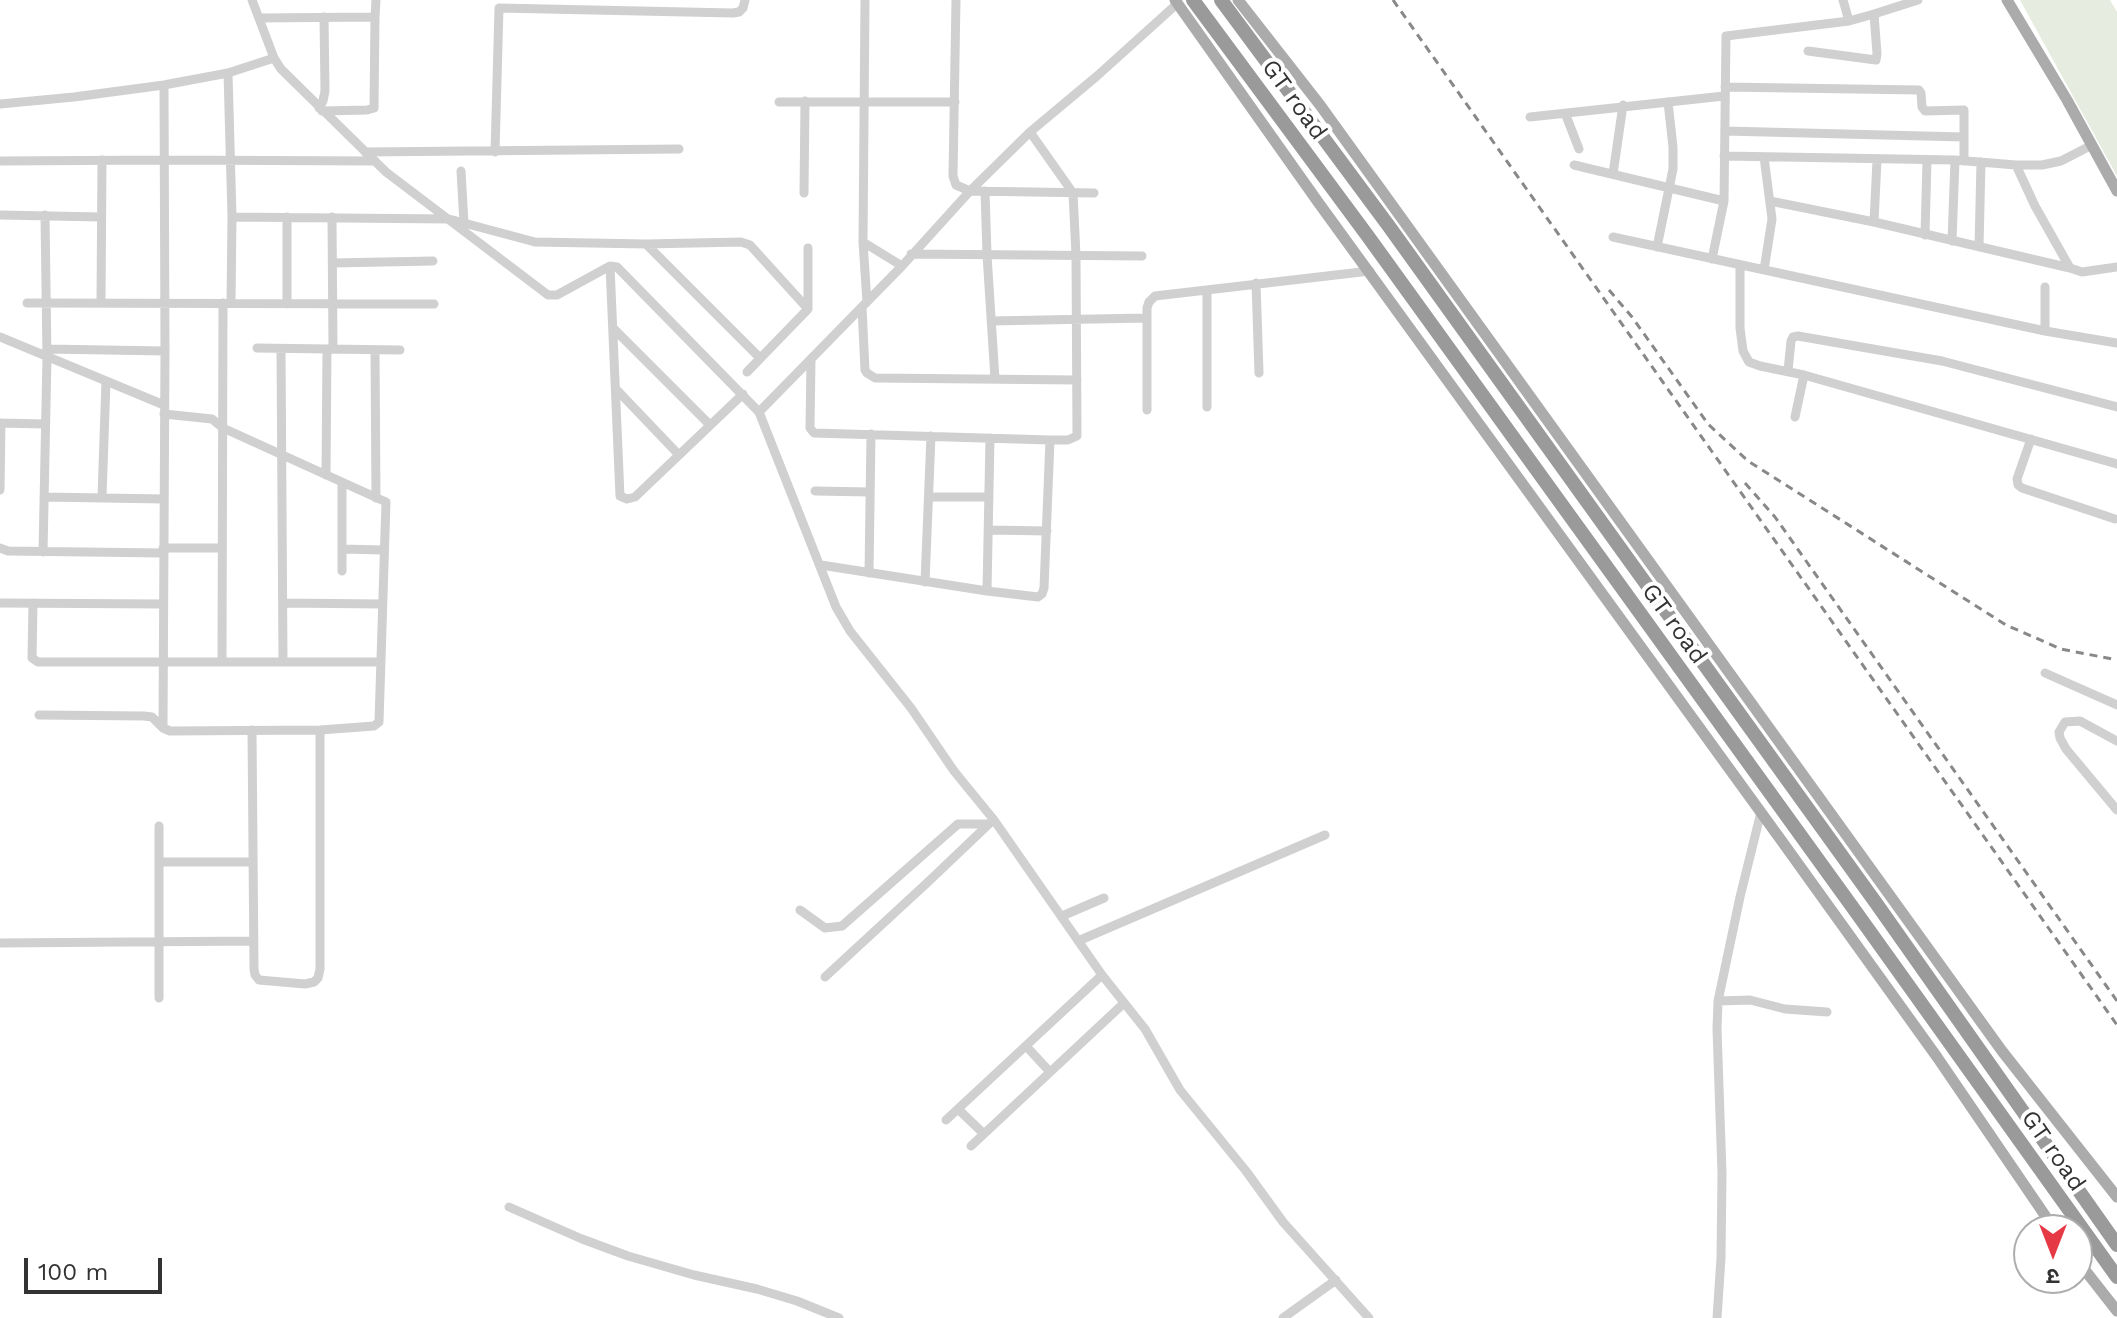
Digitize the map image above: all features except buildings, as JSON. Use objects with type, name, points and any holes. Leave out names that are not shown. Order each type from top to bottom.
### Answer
[{"type":"highway","name":"GT road","points":[[1221,0],[1388,225],[1876,903],[2117,1245]]},
{"type":"highway","name":"GT road","points":[[1182,1],[1385,260],[2117,1277]]},
{"type":"main road","points":[[1238,0],[1329,118],[2002,1051],[2117,1197]]},
{"type":"main road","points":[[2007,0],[2117,191]]},
{"type":"main road","points":[[1182,1],[1318,202],[1937,1057],[2044,1214]]},
{"type":"main road","points":[[2093,1280],[2117,1311]]},
{"type":"street","points":[[252,0],[281,69],[386,172],[548,295],[557,295],[610,266],[617,267],[759,412],[836,607],[850,631],[911,708],[1123,1004],[1145,1029],[1180,1090],[1283,1222],[1369,1318]]},
{"type":"street","points":[[321,110],[374,108],[376,0]]},
{"type":"street","points":[[495,152],[499,4],[570,4],[733,13],[743,8],[745,0]]},
{"type":"street","points":[[865,0],[865,370],[871,377],[880,379],[1077,380]]},
{"type":"street","points":[[956,0],[956,185],[970,191],[1094,193]]},
{"type":"street","points":[[1843,0],[1849,21]]},
{"type":"street","points":[[1712,259],[1724,201],[1726,36],[1849,21],[1918,0]]},
{"type":"street","points":[[759,412],[1030,132],[1182,1]]},
{"type":"street","points":[[1808,51],[1876,60],[1874,14]]},
{"type":"street","points":[[321,110],[325,91],[324,17]]},
{"type":"street","points":[[259,18],[375,17]]},
{"type":"street","points":[[0,104],[164,85],[228,73],[274,58]]},
{"type":"street","points":[[222,662],[223,428],[232,217],[228,73]]},
{"type":"street","points":[[163,728],[164,85]]},
{"type":"street","points":[[1530,117],[1668,102],[1725,91],[1919,90],[1925,111],[1964,110],[1964,137],[1952,241]]},
{"type":"street","points":[[804,193],[805,101]]},
{"type":"street","points":[[779,102],[955,102]]},
{"type":"street","points":[[1657,247],[1674,158],[1668,102]]},
{"type":"street","points":[[1613,174],[1623,105]]},
{"type":"street","points":[[1565,113],[1579,149]]},
{"type":"street","points":[[1725,131],[1964,137]]},
{"type":"street","points":[[811,359],[812,431],[817,434],[1050,440],[1068,440],[1077,436],[1073,193],[1030,132]]},
{"type":"street","points":[[1724,156],[2016,165],[2055,163],[2092,145]]},
{"type":"street","points":[[365,152],[679,149]]},
{"type":"street","points":[[1764,157],[1772,219],[1764,270]]},
{"type":"street","points":[[101,303],[102,160]]},
{"type":"street","points":[[1874,222],[1877,160]]},
{"type":"street","points":[[1925,235],[1927,160]]},
{"type":"street","points":[[0,161],[375,161]]},
{"type":"street","points":[[1979,247],[1981,162]]},
{"type":"street","points":[[1574,165],[1724,201]]},
{"type":"street","points":[[2016,165],[2070,268]]},
{"type":"street","points":[[461,171],[464,223]]},
{"type":"street","points":[[985,191],[995,379]]},
{"type":"street","points":[[1770,201],[1874,222],[2082,272],[2117,267]]},
{"type":"street","points":[[0,215],[101,217]]},
{"type":"street","points":[[43,552],[47,353],[45,215]]},
{"type":"street","points":[[232,217],[449,219],[535,242],[747,243],[808,309]]},
{"type":"street","points":[[287,217],[287,304]]},
{"type":"street","points":[[326,475],[333,305],[332,217]]},
{"type":"street","points":[[1613,237],[2045,331],[2117,343]]},
{"type":"street","points":[[863,242],[902,266]]},
{"type":"street","points":[[646,244],[760,358]]},
{"type":"street","points":[[747,372],[808,309],[808,248]]},
{"type":"street","points":[[911,254],[1142,256]]},
{"type":"street","points":[[333,263],[433,261]]},
{"type":"street","points":[[1740,265],[1738,308],[1741,340],[1749,362],[2117,464]]},
{"type":"street","points":[[610,266],[620,496],[627,499],[635,497],[743,394]]},
{"type":"street","points":[[1147,410],[1146,318],[1149,302],[1155,296],[1370,271]]},
{"type":"street","points":[[1256,283],[1259,373]]},
{"type":"street","points":[[2045,287],[2045,331]]},
{"type":"street","points":[[1207,290],[1207,407]]},
{"type":"street","points":[[27,303],[434,304]]},
{"type":"street","points":[[991,321],[1146,318]]},
{"type":"street","points":[[613,328],[710,425]]},
{"type":"street","points":[[1788,371],[1791,341],[1798,336],[1942,361],[2117,407]]},
{"type":"street","points":[[0,337],[47,353],[164,410],[212,419],[223,428],[387,505],[383,550],[380,718],[377,724],[320,730],[170,731],[152,717],[144,716],[39,715]]},
{"type":"street","points":[[257,348],[400,350]]},
{"type":"street","points":[[281,349],[283,662]]},
{"type":"street","points":[[375,350],[376,498]]},
{"type":"street","points":[[47,353],[165,351]]},
{"type":"street","points":[[1795,417],[1804,375]]},
{"type":"street","points":[[102,497],[106,381]]},
{"type":"street","points":[[616,389],[679,455]]},
{"type":"street","points":[[0,490],[1,423],[45,424]]},
{"type":"street","points":[[869,573],[871,434]]},
{"type":"street","points":[[925,582],[931,436]]},
{"type":"street","points":[[987,591],[990,438]]},
{"type":"street","points":[[2031,439],[2017,479],[2018,485],[2115,519]]},
{"type":"street","points":[[821,565],[1038,597],[1044,588],[1050,440]]},
{"type":"street","points":[[342,483],[342,571]]},
{"type":"street","points":[[815,491],[869,492]]},
{"type":"street","points":[[44,497],[164,499]]},
{"type":"street","points":[[930,497],[989,497]]},
{"type":"street","points":[[989,530],[1047,531]]},
{"type":"street","points":[[0,548],[43,552],[221,548]]},
{"type":"street","points":[[342,549],[383,550]]},
{"type":"street","points":[[0,603],[163,604]]},
{"type":"street","points":[[33,603],[34,661],[381,662]]},
{"type":"street","points":[[284,603],[382,604]]},
{"type":"street","points":[[2045,673],[2117,705]]},
{"type":"street","points":[[2117,741],[2080,721],[2065,722],[2059,732],[2066,749],[2117,810]]},
{"type":"street","points":[[252,730],[255,975],[259,980],[305,984],[318,978],[320,969],[320,730]]},
{"type":"street","points":[[1717,1318],[1722,1173],[1718,1001],[1761,812]]},
{"type":"street","points":[[800,910],[825,928],[842,926],[958,824],[991,822]]},
{"type":"street","points":[[825,977],[991,822]]},
{"type":"street","points":[[159,826],[159,998]]},
{"type":"street","points":[[1078,941],[1325,835]]},
{"type":"street","points":[[159,862],[253,862]]},
{"type":"street","points":[[1062,916],[1104,898]]},
{"type":"street","points":[[0,943],[254,941]]},
{"type":"street","points":[[946,1120],[1102,975]]},
{"type":"street","points":[[1718,1001],[1750,1000],[1785,1009],[1827,1012]]},
{"type":"street","points":[[971,1146],[1123,1004]]},
{"type":"street","points":[[1026,1046],[1050,1072]]},
{"type":"street","points":[[958,1109],[984,1134]]},
{"type":"street","points":[[509,1207],[628,1256],[757,1289],[839,1318]]},
{"type":"street","points":[[1283,1318],[1336,1280]]},
{"type":"shaded area","points":[[2020,0],[2110,0],[2117,12],[2117,176]]},
{"type":"railway","points":[[1393,0],[2117,1025]]},
{"type":"railway","points":[[1609,290],[1632,317],[1708,424],[1748,461],[2006,625],[2061,649],[2117,660]]},
{"type":"railway","points":[[1745,483],[1775,517],[2117,1001]]}]
